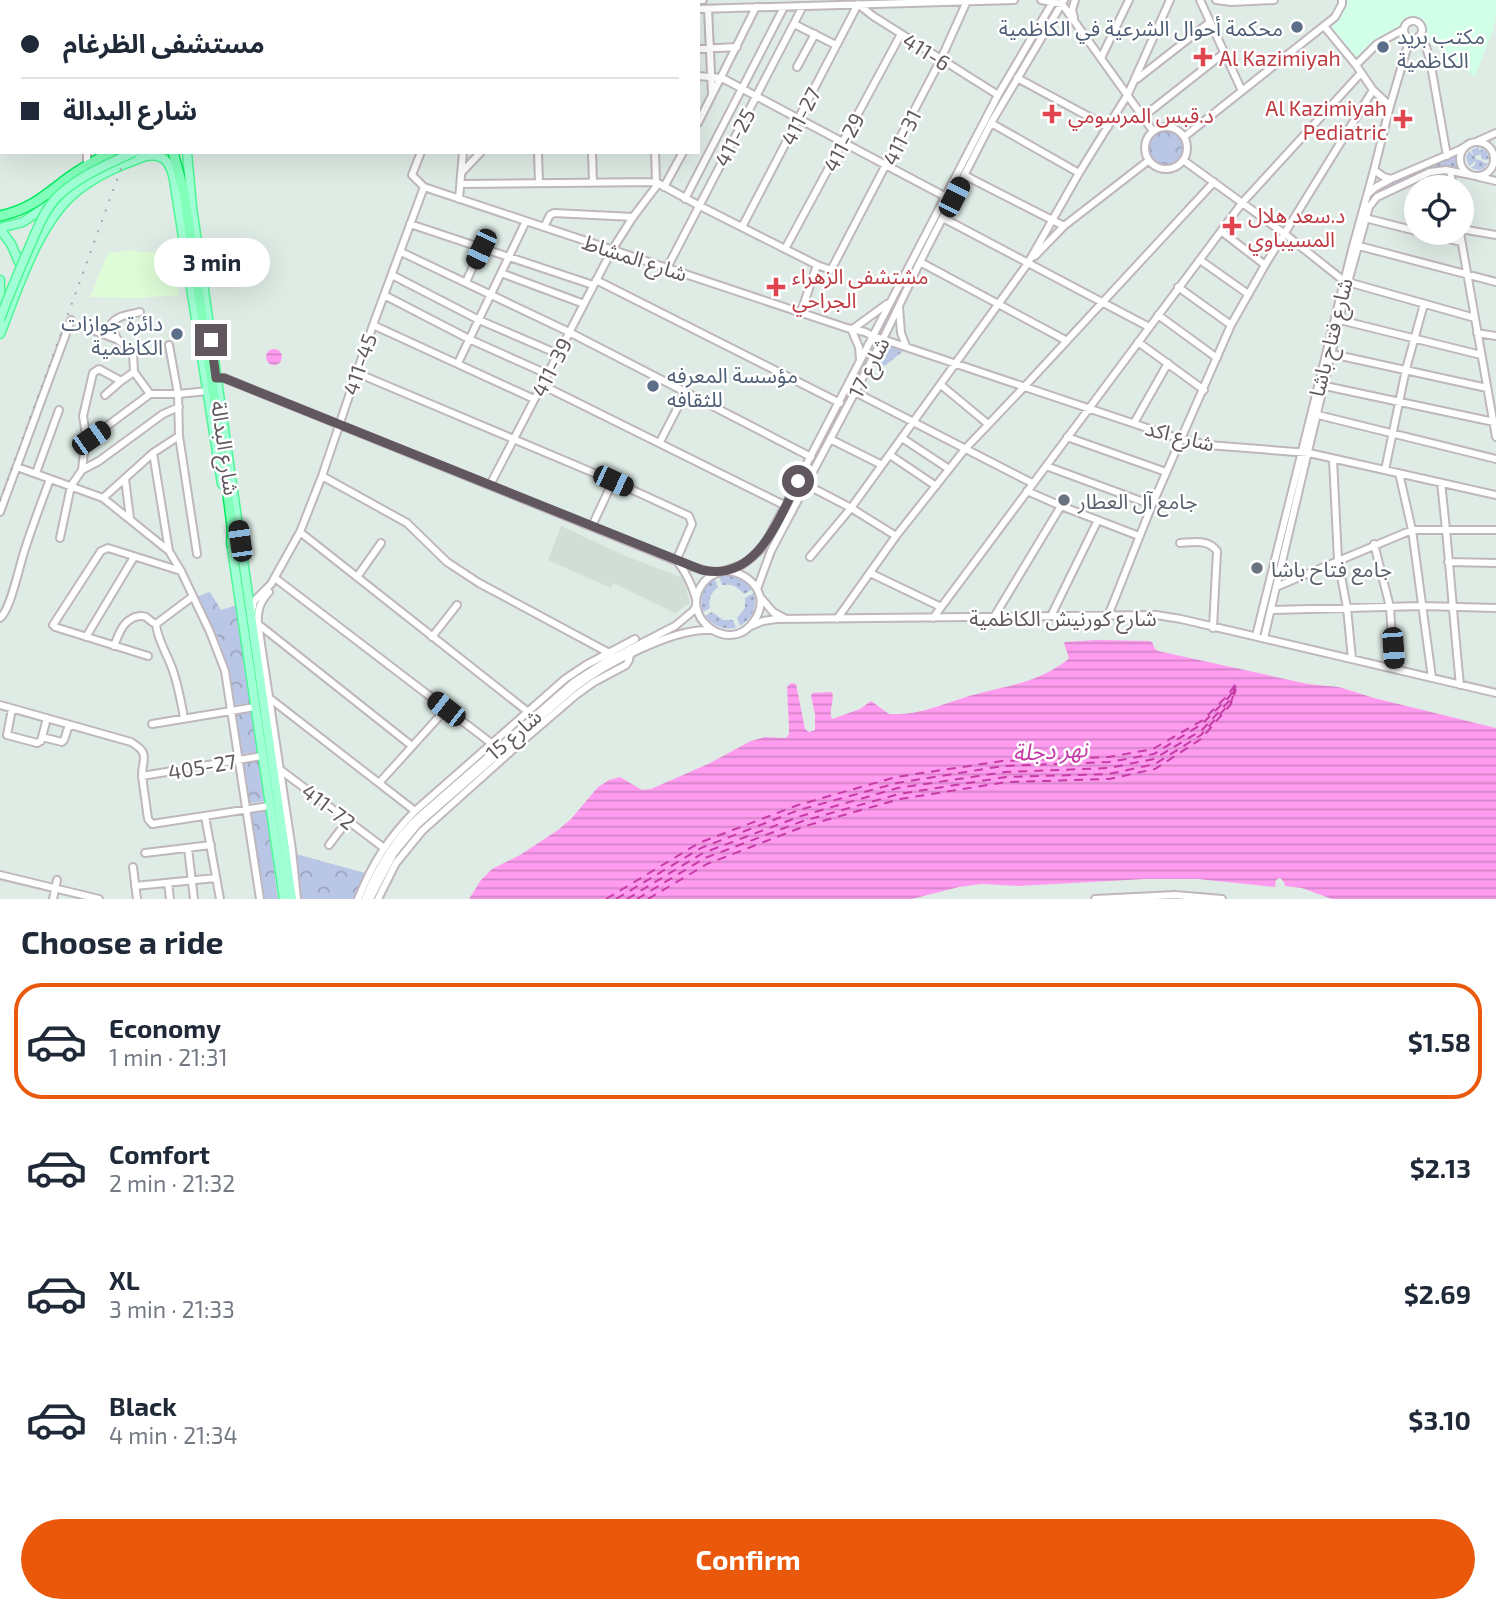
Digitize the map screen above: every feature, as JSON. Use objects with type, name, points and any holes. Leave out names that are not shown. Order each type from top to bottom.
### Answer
[{"type":"highway","points":[[174,154],[184,193],[232,526],[232,545]]},
{"type":"highway","points":[[0,216],[38,202],[86,165],[114,156]]},
{"type":"main road","points":[[0,334],[42,234],[57,211],[75,192],[117,167],[152,154]]},
{"type":"main road","name":"شارع البدالة","points":[[188,154],[192,207],[216,378],[254,621],[262,756],[284,899]]},
{"type":"main road","points":[[19,262],[2,230],[23,222],[114,156]]},
{"type":"main road","name":"شارع البدالة","points":[[147,156],[164,158],[173,172],[211,393]]},
{"type":"main road","points":[[0,319],[38,227],[53,201]]},
{"type":"main road","points":[[19,286],[21,275]]},
{"type":"main road","points":[[0,280],[0,299]]},
{"type":"main road","name":"شارع البدالة","points":[[232,545],[260,700],[276,768],[294,899]]},
{"type":"street","points":[[700,9],[1014,0]]},
{"type":"street","points":[[1041,0],[1063,2],[1153,131]]},
{"type":"street","points":[[1075,0],[1072,10],[1075,22]]},
{"type":"street","points":[[1101,58],[1129,0]]},
{"type":"street","points":[[810,557],[883,465],[1028,263],[1128,94],[1170,0]]},
{"type":"street","points":[[1200,0],[1241,91]]},
{"type":"street","points":[[1216,0],[1275,0]]},
{"type":"street","points":[[1184,137],[1335,17],[1342,0]]},
{"type":"street","name":"411-31","points":[[817,265],[831,270],[941,59],[967,1]]},
{"type":"street","name":"شارع 17","points":[[727,570],[742,564],[764,546],[998,95],[1054,1]]},
{"type":"street","name":"شارع 17","points":[[757,589],[765,565],[805,484],[856,392],[991,124],[1063,2]]},
{"type":"street","name":"411-6","points":[[858,4],[998,95]]},
{"type":"street","name":"411-27","points":[[742,227],[858,4]]},
{"type":"street","name":"411-25","points":[[667,268],[803,6]]},
{"type":"street","points":[[701,113],[722,78],[756,7]]},
{"type":"street","points":[[685,199],[784,7]]},
{"type":"street","points":[[708,9],[712,97]]},
{"type":"street","points":[[1356,65],[1377,44],[1404,29],[1409,21],[1416,21],[1422,29],[1415,38],[1406,35],[1404,29]]},
{"type":"street","points":[[1136,79],[1210,22]]},
{"type":"street","points":[[794,24],[836,45]]},
{"type":"street","points":[[1324,26],[1373,90],[1390,106]]},
{"type":"street","points":[[797,67],[815,34]]},
{"type":"street","name":"411-29","points":[[785,249],[901,34]]},
{"type":"street","points":[[1419,36],[1430,60],[1447,156]]},
{"type":"street","name":"شارع فتاح باشا","points":[[1256,636],[1305,453],[1318,415],[1346,282],[1359,246],[1371,197],[1374,170],[1410,38]]},
{"type":"street","points":[[700,49],[737,47]]},
{"type":"street","points":[[1144,116],[1224,53]]},
{"type":"street","points":[[933,618],[1242,203],[1361,73]]},
{"type":"street","points":[[700,76],[722,78],[946,197]]},
{"type":"street","points":[[1017,78],[1108,127]]},
{"type":"street","points":[[1108,616],[1152,505],[1231,325],[1373,90]]},
{"type":"street","points":[[991,124],[1079,173]]},
{"type":"street","points":[[1170,127],[1184,137],[1187,149],[1184,160],[1173,169],[1159,169],[1148,161],[1144,145],[1153,131],[1170,127]]},
{"type":"street","points":[[1371,197],[1376,187],[1391,179],[1496,133]]},
{"type":"street","points":[[1474,176],[1486,174],[1494,166],[1492,145],[1477,142]]},
{"type":"street","points":[[1466,146],[1462,152],[1462,161],[1465,171],[1472,175]]},
{"type":"street","points":[[86,165],[87,154]]},
{"type":"street","points":[[420,154],[412,174],[424,187]]},
{"type":"street","points":[[459,199],[463,154]]},
{"type":"street","points":[[461,173],[479,154]]},
{"type":"street","points":[[538,154],[539,183]]},
{"type":"street","points":[[592,154],[593,183]]},
{"type":"street","points":[[655,154],[659,184]]},
{"type":"street","name":"411-39","points":[[490,485],[612,250],[633,217],[682,154]]},
{"type":"street","points":[[1184,160],[1346,282],[1475,318]]},
{"type":"street","points":[[1028,263],[1064,226],[1148,161]]},
{"type":"street","points":[[1374,170],[1391,179]]},
{"type":"street","points":[[1371,197],[1438,170],[1469,175]]},
{"type":"street","points":[[1450,171],[1451,175]]},
{"type":"street","points":[[964,176],[1064,226]]},
{"type":"street","points":[[1474,176],[1496,181]]},
{"type":"street","points":[[837,619],[896,536],[965,449],[1214,182]]},
{"type":"street","points":[[461,184],[659,184],[817,265],[801,312]]},
{"type":"street","name":"شارع المشاط","points":[[424,187],[873,336]]},
{"type":"street","name":"411-45","points":[[254,621],[254,601],[267,590],[275,578],[300,532],[322,476],[373,325],[424,187]]},
{"type":"street","name":"شارع فتاح باشا","points":[[1264,638],[1346,282],[1371,197]]},
{"type":"street","points":[[544,227],[554,213],[633,217]]},
{"type":"street","points":[[943,218],[1149,327]]},
{"type":"street","points":[[1365,218],[1404,228]]},
{"type":"street","points":[[458,363],[526,221]]},
{"type":"street","points":[[410,224],[508,258],[595,283],[840,403]]},
{"type":"street","points":[[1221,231],[1265,265]]},
{"type":"street","points":[[1474,233],[1496,235]]},
{"type":"street","points":[[1462,245],[1496,437]]},
{"type":"street","points":[[1359,246],[1496,282]]},
{"type":"street","points":[[466,282],[481,249]]},
{"type":"street","points":[[401,252],[491,293],[811,457]]},
{"type":"street","points":[[1199,260],[1248,294]]},
{"type":"street","points":[[920,262],[1067,341]]},
{"type":"street","points":[[501,273],[584,304]]},
{"type":"street","points":[[391,275],[479,320],[558,354]]},
{"type":"street","points":[[1178,287],[1231,325]]},
{"type":"street","points":[[384,295],[469,339],[547,374]]},
{"type":"street","points":[[859,364],[859,347],[851,329],[877,313],[891,300]]},
{"type":"street","points":[[1385,470],[1406,369],[1424,304]]},
{"type":"street","points":[[899,306],[899,320],[906,346]]},
{"type":"street","points":[[118,340],[110,326],[113,321],[140,313]]},
{"type":"street","points":[[1158,315],[1217,358]]},
{"type":"street","points":[[0,512],[71,320]]},
{"type":"street","points":[[1340,320],[1481,355]]},
{"type":"street","points":[[373,325],[534,400]]},
{"type":"street","points":[[90,329],[118,340],[130,349],[133,353],[134,372],[150,394]]},
{"type":"street","points":[[1477,332],[1496,336]]},
{"type":"street","name":"شارع اكد","points":[[873,336],[1180,439],[1208,445],[1305,453],[1496,495]]},
{"type":"street","points":[[1138,342],[1204,390]]},
{"type":"street","points":[[169,345],[178,394],[180,436],[197,554]]},
{"type":"street","points":[[1332,354],[1487,388]]},
{"type":"street","points":[[1134,423],[1168,363]]},
{"type":"street","points":[[82,470],[87,440],[83,416],[93,373],[99,369],[121,380]]},
{"type":"street","points":[[105,395],[134,372]]},
{"type":"street","points":[[357,373],[689,516],[692,524],[676,561]]},
{"type":"street","points":[[216,378],[224,378],[676,561],[715,573]]},
{"type":"street","points":[[542,385],[786,506]]},
{"type":"street","points":[[941,385],[988,424]]},
{"type":"street","points":[[1325,386],[1495,424]]},
{"type":"street","points":[[856,392],[1032,483]]},
{"type":"street","points":[[87,440],[150,394],[211,393]]},
{"type":"street","points":[[660,442],[685,393]]},
{"type":"street","points":[[60,538],[71,486],[82,470],[99,461],[163,414],[179,407]]},
{"type":"street","points":[[36,473],[59,410]]},
{"type":"street","points":[[1318,415],[1496,459]]},
{"type":"street","points":[[103,498],[153,453],[180,436]]},
{"type":"street","points":[[1067,437],[1166,472]]},
{"type":"street","points":[[902,438],[949,470]]},
{"type":"street","points":[[830,439],[883,465]]},
{"type":"street","points":[[153,453],[169,551]]},
{"type":"street","points":[[890,455],[936,486]]},
{"type":"street","points":[[1333,459],[1338,560],[1348,608],[1352,659]]},
{"type":"street","points":[[1046,466],[1152,505]]},
{"type":"street","points":[[17,467],[103,498],[169,551],[181,571],[225,671],[260,899]]},
{"type":"street","points":[[1399,473],[1412,530],[1432,678]]},
{"type":"street","points":[[322,476],[407,523],[447,562],[479,583],[617,656]]},
{"type":"street","points":[[0,618],[4,616],[10,600],[25,547],[50,479]]},
{"type":"street","points":[[125,479],[130,518]]},
{"type":"street","points":[[592,526],[613,481]]},
{"type":"street","points":[[1441,482],[1460,685]]},
{"type":"street","points":[[805,484],[896,536]]},
{"type":"street","points":[[1027,491],[1139,536]]},
{"type":"street","points":[[994,617],[1060,506]]},
{"type":"street","points":[[1051,616],[1098,520]]},
{"type":"street","points":[[1276,587],[1412,530],[1496,530]]},
{"type":"street","points":[[300,532],[527,711]]},
{"type":"street","points":[[1180,543],[1205,542],[1217,551],[1213,628]]},
{"type":"street","points":[[357,577],[381,543]]},
{"type":"street","points":[[1374,544],[1390,607],[1394,669]]},
{"type":"street","points":[[148,656],[53,625],[101,551],[108,548],[181,571]]},
{"type":"street","points":[[86,637],[135,557]]},
{"type":"street","points":[[676,561],[686,572],[692,586],[699,616],[704,624],[720,634],[739,633],[749,627],[758,613],[760,597]]},
{"type":"street","points":[[1448,562],[1496,563]]},
{"type":"street","points":[[696,604],[702,584],[715,573],[727,570],[744,575],[752,581],[760,597],[773,612],[789,619]]},
{"type":"street","points":[[870,573],[941,607]]},
{"type":"street","points":[[275,578],[491,743]]},
{"type":"street","points":[[156,624],[192,597]]},
{"type":"street","name":"شارع 15","points":[[365,899],[396,842],[454,786],[573,682],[594,668],[675,626],[693,611],[696,604]]},
{"type":"street","points":[[432,637],[457,606]]},
{"type":"street","points":[[1272,610],[1422,606],[1496,608]]},
{"type":"street","name":"شارع كورنيش الكاظمية","points":[[749,627],[776,619],[1156,615],[1496,693]]},
{"type":"street","points":[[114,646],[127,621],[142,616],[156,624]]},
{"type":"street","points":[[254,621],[412,746]]},
{"type":"street","points":[[156,624],[179,691],[184,718]]},
{"type":"street","name":"شارع 15","points":[[370,899],[389,861],[411,832],[580,683],[630,655],[678,634],[711,630]]},
{"type":"street","points":[[358,899],[384,848],[415,811],[572,674],[635,639]]},
{"type":"street","points":[[378,899],[401,855],[436,817],[581,691],[626,665],[630,655]]},
{"type":"street","points":[[152,724],[232,710],[260,700],[415,811]]},
{"type":"street","points":[[0,705],[131,742],[141,748],[145,756],[142,776],[152,824],[269,806]]},
{"type":"street","points":[[12,709],[3,734],[37,743],[40,743],[47,718]]},
{"type":"street","points":[[379,783],[446,709]]},
{"type":"street","points":[[42,737],[62,742],[69,724]]},
{"type":"street","points":[[502,751],[503,759]]},
{"type":"street","name":"405-27","points":[[142,776],[262,756]]},
{"type":"street","name":"411-72","points":[[276,768],[384,848]]},
{"type":"street","points":[[453,778],[454,786]]},
{"type":"street","points":[[205,816],[220,899]]},
{"type":"street","points":[[329,845],[348,820]]},
{"type":"street","points":[[145,853],[211,845]]},
{"type":"street","points":[[188,848],[194,899]]},
{"type":"street","points":[[133,867],[137,899]]},
{"type":"street","points":[[0,876],[56,883],[99,899]]},
{"type":"street","points":[[135,886],[216,878]]},
{"type":"street","points":[[53,899],[56,883]]},
{"type":"street","points":[[168,883],[170,899]]},
{"type":"street","points":[[1095,899],[1217,898]]},
{"type":"shaded area","points":[[1342,0],[1496,0],[1496,16],[1475,77],[1422,32],[1419,23],[1412,21],[1356,65],[1324,26],[1335,17]]},
{"type":"shaded area","points":[[135,250],[176,252],[179,295],[90,297],[108,253]]},
{"type":"shaded area","points":[[561,526],[623,555],[683,578],[690,603],[675,613],[613,583],[611,588],[548,560]]},
{"type":"green space","points":[[1165,130],[1177,136],[1183,148],[1177,160],[1165,166],[1153,160],[1147,148],[1153,136]]},
{"type":"green space","points":[[1479,147],[1480,155],[1475,156],[1475,159],[1488,163],[1479,170],[1471,168],[1476,161],[1469,166],[1466,157],[1469,151],[1474,156],[1471,150]]},
{"type":"green space","points":[[1481,148],[1487,152],[1489,159],[1484,160],[1480,155]]},
{"type":"green space","points":[[1456,155],[1459,168],[1436,167],[1418,175],[1410,175]]},
{"type":"green space","points":[[1404,178],[1404,181],[1383,190],[1380,188]]},
{"type":"green space","points":[[886,347],[903,351],[886,365],[875,367]]},
{"type":"green space","points":[[726,574],[742,578],[753,589],[744,594],[734,586],[722,585],[719,576]]},
{"type":"green space","points":[[714,578],[718,587],[711,596],[710,608],[703,612],[703,593]]},
{"type":"green space","points":[[210,592],[221,610],[237,605],[251,703],[235,705],[218,638],[196,597]]},
{"type":"green space","points":[[754,593],[753,612],[740,626],[737,618],[745,608],[745,598]]},
{"type":"green space","points":[[712,612],[723,620],[733,620],[736,628],[715,625],[705,616]]},
{"type":"green space","points":[[252,710],[258,752],[241,754],[235,713]]},
{"type":"green space","points":[[259,760],[265,801],[249,803],[243,762]]},
{"type":"green space","points":[[266,810],[278,899],[262,899],[250,813]]},
{"type":"green space","points":[[296,854],[365,873],[354,899],[299,899]]},
{"type":"water","points":[[271,349],[277,349],[282,357],[280,363],[271,365],[266,360],[266,354]]},
{"type":"water","name":"نهر دجلة","points":[[1149,641],[1158,651],[1308,684],[1339,687],[1496,728],[1496,899],[1332,899],[1302,888],[1285,886],[1280,878],[1276,880],[1275,887],[1198,879],[1018,886],[981,884],[912,899],[469,899],[492,869],[520,855],[558,830],[598,787],[609,780],[620,777],[642,790],[651,789],[708,764],[751,741],[765,737],[786,738],[789,734],[787,687],[791,683],[796,684],[805,729],[809,732],[815,730],[811,695],[813,693],[832,692],[832,719],[860,709],[871,701],[889,714],[920,711],[1031,680],[1069,658],[1065,642]]},
{"type":"ferry route","points":[[606,899],[699,843],[798,805],[896,777],[1002,761],[1109,757],[1153,749],[1203,720],[1228,695],[1239,679]]},
{"type":"ferry route","points":[[627,899],[703,853],[801,816],[898,788],[1005,772],[1109,768],[1154,759],[1202,730],[1230,700],[1237,683]]},
{"type":"ferry route","points":[[616,899],[701,848],[799,810],[897,783],[1003,766],[1109,762],[1154,754],[1202,724],[1234,689]]},
{"type":"ferry route","points":[[648,899],[707,864],[805,826],[900,799],[1007,782],[1109,779],[1155,769],[1201,739],[1231,704],[1236,689]]},
{"type":"ferry route","points":[[637,899],[705,858],[803,821],[899,794],[1006,777],[1109,774],[1155,764],[1201,735],[1231,702],[1233,696]]},
{"type":"railway","points":[[0,501],[126,154]]},
{"type":"place","name":"محكمة أحوال الشرعية في الكاظمية","points":[[1297,27]]},
{"type":"place","name":"مكتب بريد الكاظمية","points":[[1383,47]]},
{"type":"place","name":"Al Kazimiyah","points":[[1203,57]]},
{"type":"place","name":"د.قبس المرسومي","points":[[1052,114]]},
{"type":"place","name":"Al Kazimiyah Pediatric","points":[[1403,119]]},
{"type":"place","name":"د.سعد هلال المسيباوي","points":[[1232,226]]},
{"type":"place","name":"مشتشفى الزهراء الجراحي","points":[[776,287]]},
{"type":"place","name":"دائرة جوازات الكاظمية","points":[[177,334]]},
{"type":"place","name":"مؤسسة المعرفه للثقافه","points":[[653,386]]},
{"type":"place","name":"جامع آل العطار","points":[[1064,500]]},
{"type":"place","name":"جامع فتاح باشا","points":[[1257,568]]},
{"type":"route","points":[[211,340],[216,378],[224,378],[702,570],[715,573],[727,570],[754,556],[764,546],[798,481]]}]
